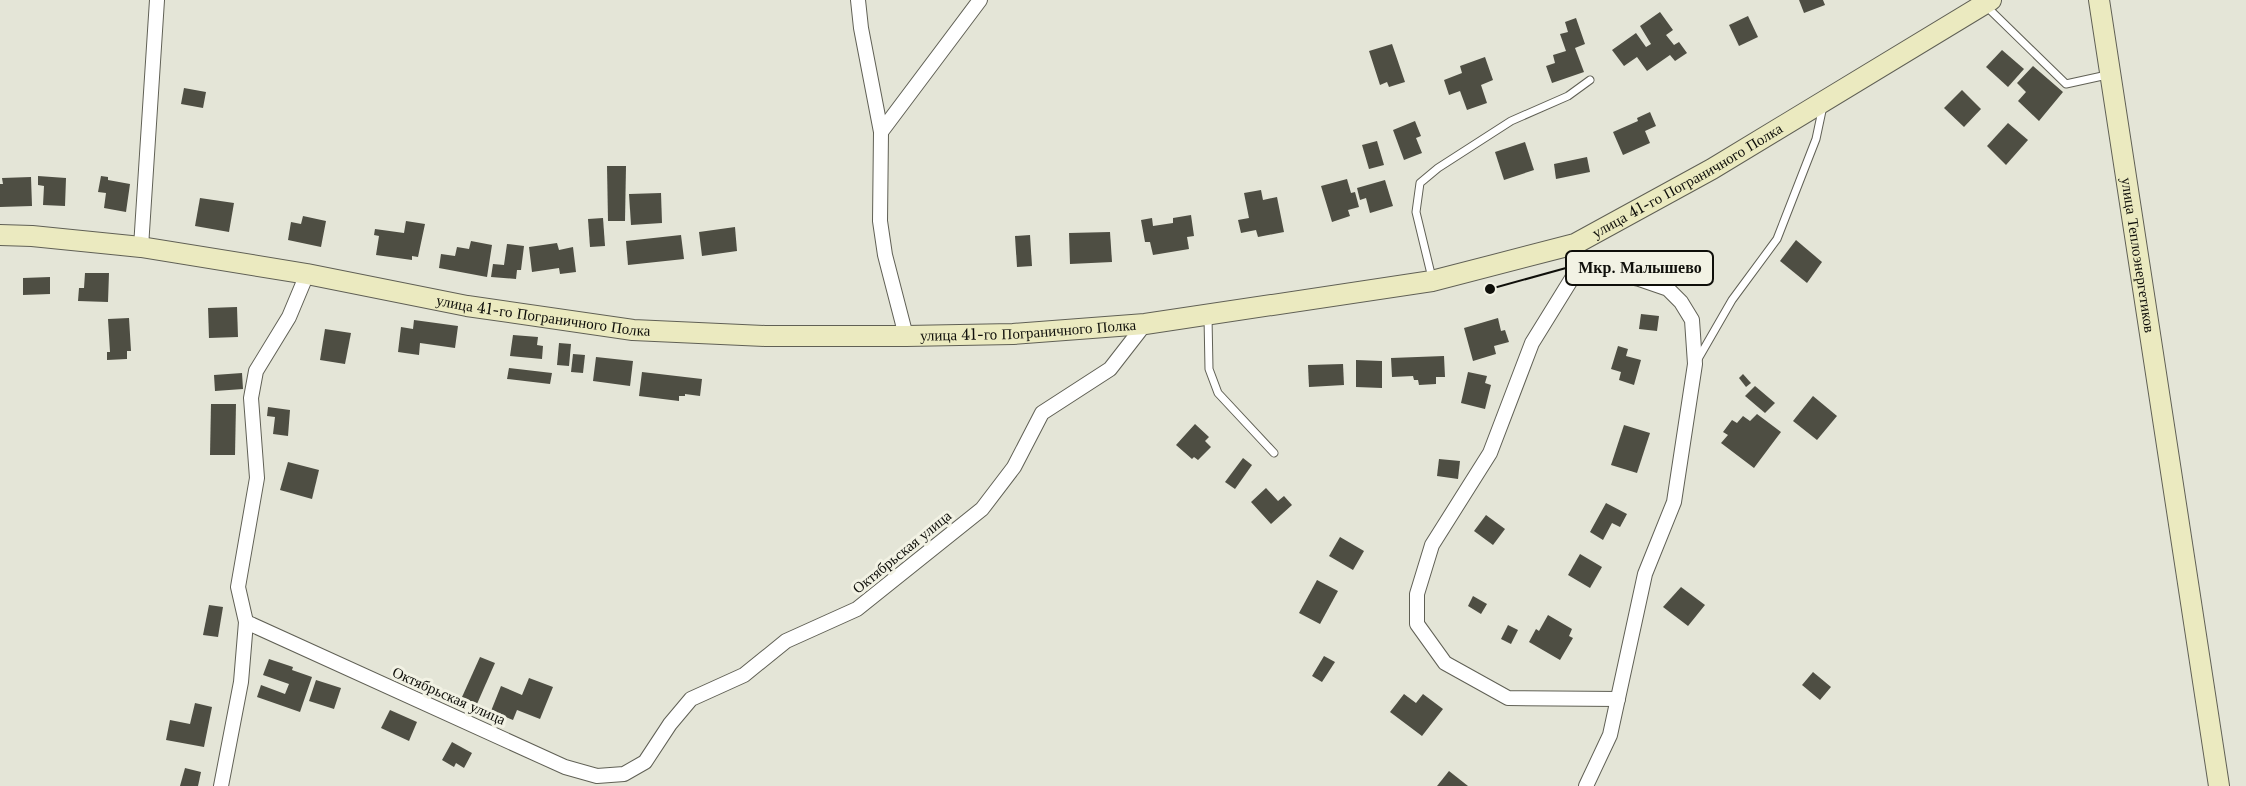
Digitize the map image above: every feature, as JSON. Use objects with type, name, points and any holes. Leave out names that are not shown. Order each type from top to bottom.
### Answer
[{"type":"street","points":[[141,247],[157,0]]},
{"type":"street","points":[[858,0],[861,28],[881,132],[880,221],[885,255],[906,336]]},
{"type":"street","points":[[881,132],[980,0]]},
{"type":"street","name":"улица Теплоэнергетиков","points":[[2098,0],[2219,786]]},
{"type":"street","name":"улица 41-го Пограничного Полка","points":[[0,236],[32,236],[141,247],[308,274],[467,306],[633,330],[765,336],[906,336],[1012,334],[1145,324],[1432,281],[1575,244],[1712,169],[1988,2]]},
{"type":"street","points":[[1575,244],[1579,267],[1532,343],[1490,453],[1432,545],[1417,594],[1417,624],[1445,663],[1508,698],[1618,699]]},
{"type":"street","points":[[1579,267],[1639,279],[1668,289],[1681,302],[1692,320],[1695,364],[1674,502],[1645,574],[1610,735],[1586,786]]},
{"type":"street","points":[[221,786],[241,682],[246,622],[238,587],[257,478],[251,398],[256,371],[289,317],[308,274]]},
{"type":"street","name":"Октябрьская улица","points":[[246,622],[565,767],[597,776],[624,774],[645,762],[670,724],[691,699],[744,675],[786,641],[857,609],[982,509],[1014,467],[1042,413],[1110,369],[1145,324]]},
{"type":"lane","points":[[1988,2],[2066,84],[2110,74]]},
{"type":"lane","points":[[1432,281],[1416,212],[1420,183],[1438,168],[1511,121],[1568,96],[1590,80]]},
{"type":"lane","points":[[1695,364],[1732,300],[1777,239],[1816,139],[1824,103]]},
{"type":"lane","points":[[1208,315],[1209,369],[1218,393],[1274,453]]},
{"type":"building","points":[[1799,0],[1823,0],[1825,5],[1804,13]]},
{"type":"building","points":[[1660,12],[1673,30],[1666,35],[1674,45],[1679,42],[1687,53],[1675,61],[1670,55],[1647,71],[1637,57],[1624,66],[1612,50],[1636,33],[1646,47],[1651,44],[1640,26]]},
{"type":"building","points":[[1748,16],[1758,37],[1739,46],[1729,25]]},
{"type":"building","points":[[1576,18],[1585,44],[1575,48],[1584,72],[1552,83],[1546,66],[1555,63],[1553,55],[1566,51],[1560,34],[1568,32],[1565,22]]},
{"type":"building","points":[[1392,44],[1405,82],[1389,87],[1387,82],[1380,85],[1369,51]]},
{"type":"building","points":[[2002,50],[2024,69],[2008,87],[1986,67]]},
{"type":"building","points":[[1485,57],[1493,80],[1481,85],[1487,103],[1467,110],[1460,91],[1449,95],[1444,80],[1462,73],[1460,66]]},
{"type":"building","points":[[2033,66],[2063,92],[2039,121],[2018,101],[2026,92],[2017,83]]},
{"type":"building","points":[[184,88],[206,92],[203,108],[181,104]]},
{"type":"building","points":[[1962,90],[1981,109],[1964,127],[1944,108]]},
{"type":"building","points":[[1650,112],[1656,126],[1645,131],[1650,143],[1623,155],[1613,132],[1638,121],[1637,118]]},
{"type":"building","points":[[1415,121],[1421,136],[1416,138],[1422,153],[1404,160],[1393,130]]},
{"type":"building","points":[[2008,123],[2028,140],[2006,165],[1987,146]]},
{"type":"building","points":[[1377,141],[1384,165],[1369,169],[1362,145]]},
{"type":"building","points":[[1525,142],[1534,170],[1504,180],[1495,152]]},
{"type":"building","points":[[1587,157],[1590,172],[1556,179],[1554,164]]},
{"type":"building","points":[[607,166],[626,166],[625,221],[608,221]]},
{"type":"building","points":[[38,176],[66,178],[65,206],[43,205],[44,186],[38,185]]},
{"type":"building","points":[[101,176],[108,177],[108,180],[130,184],[126,212],[104,208],[106,193],[98,192]]},
{"type":"building","points":[[31,177],[32,206],[0,207],[2,178]]},
{"type":"building","points":[[1347,179],[1351,193],[1355,192],[1359,207],[1348,210],[1350,216],[1332,222],[1321,186]]},
{"type":"building","points":[[1385,180],[1393,206],[1370,213],[1366,198],[1360,200],[1357,188]]},
{"type":"building","points":[[1261,190],[1263,200],[1277,197],[1284,232],[1258,237],[1256,230],[1241,233],[1238,220],[1249,218],[1244,193]]},
{"type":"building","points":[[661,193],[662,223],[631,225],[629,194]]},
{"type":"building","points":[[200,198],[234,203],[229,232],[195,226]]},
{"type":"building","points":[[1191,215],[1194,236],[1187,237],[1189,249],[1153,255],[1150,242],[1145,242],[1141,220],[1152,218],[1153,226],[1173,223],[1173,218]]},
{"type":"building","points":[[303,216],[326,221],[321,247],[288,240],[291,222],[301,224]]},
{"type":"building","points":[[603,218],[605,246],[590,247],[588,219]]},
{"type":"building","points":[[406,221],[425,224],[418,257],[412,256],[412,260],[376,255],[379,236],[374,235],[375,229],[404,233]]},
{"type":"building","points":[[735,227],[737,251],[702,256],[699,232]]},
{"type":"building","points":[[1110,232],[1112,262],[1070,264],[1069,233]]},
{"type":"building","points":[[681,235],[684,259],[628,265],[626,241]]},
{"type":"building","points":[[1030,235],[1032,266],[1017,267],[1015,236]]},
{"type":"building","points":[[1796,240],[1822,262],[1807,283],[1780,261]]},
{"type":"building","points":[[471,241],[492,245],[487,277],[439,268],[441,254],[455,256],[457,247],[469,249]]},
{"type":"building","points":[[557,243],[559,250],[573,247],[576,272],[560,274],[559,268],[532,272],[529,247]]},
{"type":"building","points":[[507,244],[524,246],[521,270],[517,270],[516,279],[491,277],[493,264],[504,265]]},
{"type":"building","points":[[85,273],[109,273],[108,302],[78,301],[79,288],[84,288]]},
{"type":"building","points":[[50,277],[50,294],[23,295],[23,278]]},
{"type":"building","points":[[237,307],[238,337],[209,338],[208,308]]},
{"type":"building","points":[[1641,314],[1659,316],[1657,331],[1639,329]]},
{"type":"building","points":[[129,318],[131,351],[127,351],[127,359],[107,360],[107,352],[110,352],[108,319]]},
{"type":"building","points":[[1498,318],[1501,331],[1505,330],[1509,342],[1494,346],[1496,354],[1473,361],[1464,328]]},
{"type":"building","points":[[414,320],[458,326],[455,348],[420,343],[419,355],[398,352],[401,327],[413,329]]},
{"type":"building","points":[[325,329],[351,333],[345,364],[320,360]]},
{"type":"building","points":[[513,335],[538,337],[537,345],[543,346],[542,359],[510,356]]},
{"type":"building","points":[[559,343],[571,344],[569,366],[557,365]]},
{"type":"building","points":[[1618,346],[1628,349],[1626,356],[1641,360],[1634,385],[1619,380],[1621,372],[1611,369]]},
{"type":"building","points":[[573,354],[585,355],[583,373],[571,372]]},
{"type":"building","points":[[1444,356],[1445,377],[1436,377],[1436,384],[1419,385],[1418,380],[1414,380],[1413,376],[1392,377],[1391,358]]},
{"type":"building","points":[[596,357],[633,361],[630,386],[593,381]]},
{"type":"building","points":[[1356,360],[1382,361],[1382,388],[1356,387]]},
{"type":"building","points":[[1343,364],[1344,385],[1309,387],[1308,365]]},
{"type":"building","points":[[509,368],[552,373],[550,384],[507,379]]},
{"type":"building","points":[[642,372],[702,379],[700,396],[685,394],[685,396],[679,396],[679,401],[639,396]]},
{"type":"building","points":[[1468,372],[1487,376],[1485,383],[1491,385],[1485,409],[1461,403]]},
{"type":"building","points":[[242,373],[243,389],[215,391],[214,375]]},
{"type":"building","points":[[1743,374],[1751,383],[1746,387],[1739,378]]},
{"type":"building","points":[[1755,386],[1775,403],[1765,413],[1745,396]]},
{"type":"building","points":[[1813,396],[1837,416],[1817,440],[1793,421]]},
{"type":"building","points":[[211,404],[236,404],[235,455],[210,455]]},
{"type":"building","points":[[268,407],[290,410],[288,436],[273,434],[275,417],[267,416]]},
{"type":"building","points":[[1757,414],[1781,432],[1754,468],[1721,443],[1728,435],[1723,432],[1732,420],[1737,423],[1743,416],[1750,421]]},
{"type":"building","points":[[1195,424],[1209,437],[1205,441],[1211,447],[1198,460],[1194,457],[1192,459],[1176,445]]},
{"type":"building","points":[[1624,425],[1650,433],[1637,473],[1611,465]]},
{"type":"building","points":[[1243,458],[1252,465],[1235,489],[1225,482]]},
{"type":"building","points":[[1439,459],[1460,461],[1458,479],[1437,476]]},
{"type":"building","points":[[288,462],[319,470],[312,499],[280,490]]},
{"type":"building","points":[[1266,488],[1278,501],[1284,496],[1292,505],[1271,524],[1251,502]]},
{"type":"building","points":[[1606,503],[1627,514],[1620,527],[1612,523],[1603,540],[1590,532]]},
{"type":"building","points":[[1486,515],[1505,529],[1493,545],[1474,531]]},
{"type":"building","points":[[1340,537],[1364,551],[1353,570],[1329,556]]},
{"type":"building","points":[[1580,554],[1602,567],[1590,588],[1568,575]]},
{"type":"building","points":[[1317,580],[1338,591],[1320,624],[1299,613]]},
{"type":"building","points":[[1681,587],[1705,605],[1688,626],[1663,607]]},
{"type":"building","points":[[1473,596],[1487,604],[1481,614],[1468,606]]},
{"type":"building","points":[[209,605],[223,607],[218,637],[203,635]]},
{"type":"building","points":[[1548,615],[1572,629],[1569,636],[1573,638],[1560,660],[1529,642],[1536,629],[1539,631]]},
{"type":"building","points":[[1508,625],[1518,630],[1511,644],[1501,639]]},
{"type":"building","points":[[1324,656],[1335,662],[1322,682],[1312,676]]},
{"type":"building","points":[[480,657],[495,663],[477,704],[462,697]]},
{"type":"building","points":[[269,659],[293,667],[292,670],[312,677],[300,712],[257,697],[261,685],[285,694],[289,684],[263,675]]},
{"type":"building","points":[[1813,672],[1831,687],[1820,700],[1802,685]]},
{"type":"building","points":[[529,678],[553,687],[540,719],[517,710],[513,720],[491,711],[501,686],[522,695]]},
{"type":"building","points":[[316,680],[341,688],[334,709],[309,701]]},
{"type":"building","points":[[1404,694],[1416,703],[1423,694],[1443,709],[1422,736],[1390,712]]},
{"type":"building","points":[[195,703],[212,707],[204,747],[166,740],[170,720],[190,724]]},
{"type":"building","points":[[390,710],[417,722],[409,741],[381,728]]},
{"type":"building","points":[[452,742],[472,753],[464,768],[456,763],[454,767],[442,760]]},
{"type":"building","points":[[185,768],[201,772],[198,786],[180,786]]},
{"type":"building","points":[[1449,771],[1468,786],[1437,786]]},
{"type":"place","name":"Мкр. Малышево","points":[[1490,289]]}]
